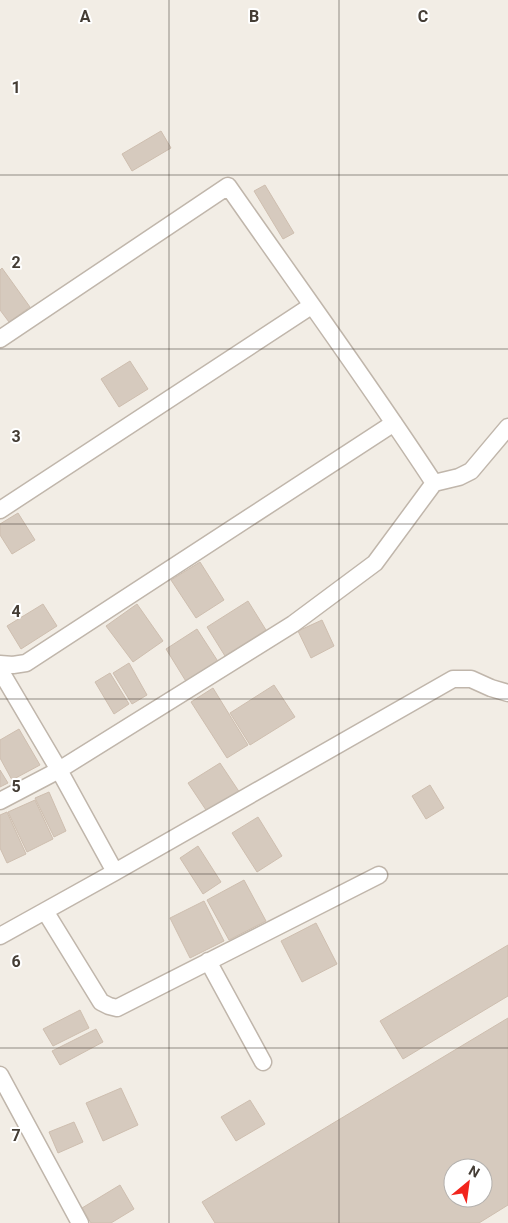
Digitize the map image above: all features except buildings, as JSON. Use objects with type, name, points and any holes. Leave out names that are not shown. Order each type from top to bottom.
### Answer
[{"type":"street","points":[[0,339],[228,186],[394,422],[434,483]]},
{"type":"street","points":[[0,510],[311,306]]},
{"type":"street","points":[[0,664],[26,663],[394,422]]},
{"type":"street","points":[[0,801],[58,770],[293,624],[375,563],[434,483],[459,477],[471,471],[508,427]]},
{"type":"street","points":[[0,670],[115,872]]},
{"type":"street","points":[[0,936],[453,679],[471,679],[508,693]]},
{"type":"street","points":[[45,911],[101,1002],[117,1008],[379,875]]},
{"type":"street","points":[[208,962],[263,1062]]},
{"type":"street","points":[[0,1075],[80,1223]]}]
